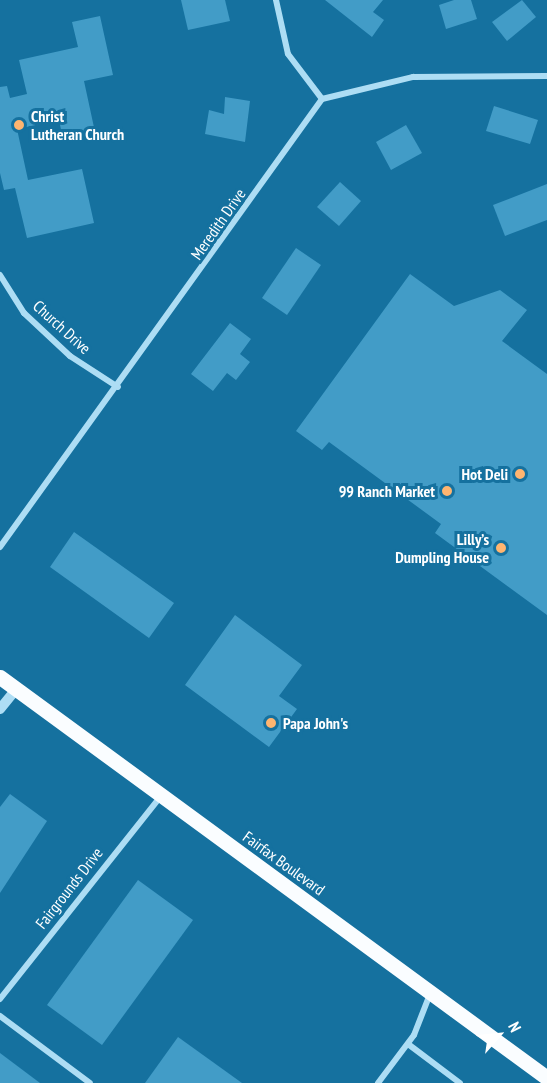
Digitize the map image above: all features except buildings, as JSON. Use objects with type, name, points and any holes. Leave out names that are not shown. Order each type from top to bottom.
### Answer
[{"type":"main road","name":"Fairfax Boulevard","points":[[0,677],[547,1078]]},
{"type":"street","points":[[276,0],[288,54],[322,99],[413,77],[547,76]]},
{"type":"street","name":"Meredith Drive","points":[[0,547],[118,387],[322,99]]},
{"type":"street","name":"Church Drive","points":[[0,275],[24,313],[70,356],[118,387]]},
{"type":"street","points":[[0,709],[16,689]]},
{"type":"street","name":"Fairgrounds Drive","points":[[0,999],[161,796]]},
{"type":"street","points":[[378,1083],[408,1044],[430,993]]},
{"type":"street","points":[[0,1016],[90,1083]]},
{"type":"street","points":[[408,1044],[460,1083]]},
{"type":"place","name":"Christ Lutheran Church","points":[[19,125]]},
{"type":"place","name":"Hot Deli","points":[[520,474]]},
{"type":"place","name":"99 Ranch Market","points":[[447,491]]},
{"type":"place","name":"Lilly’s Dumpling House","points":[[501,548]]},
{"type":"place","name":"Papa John's","points":[[271,723]]}]
